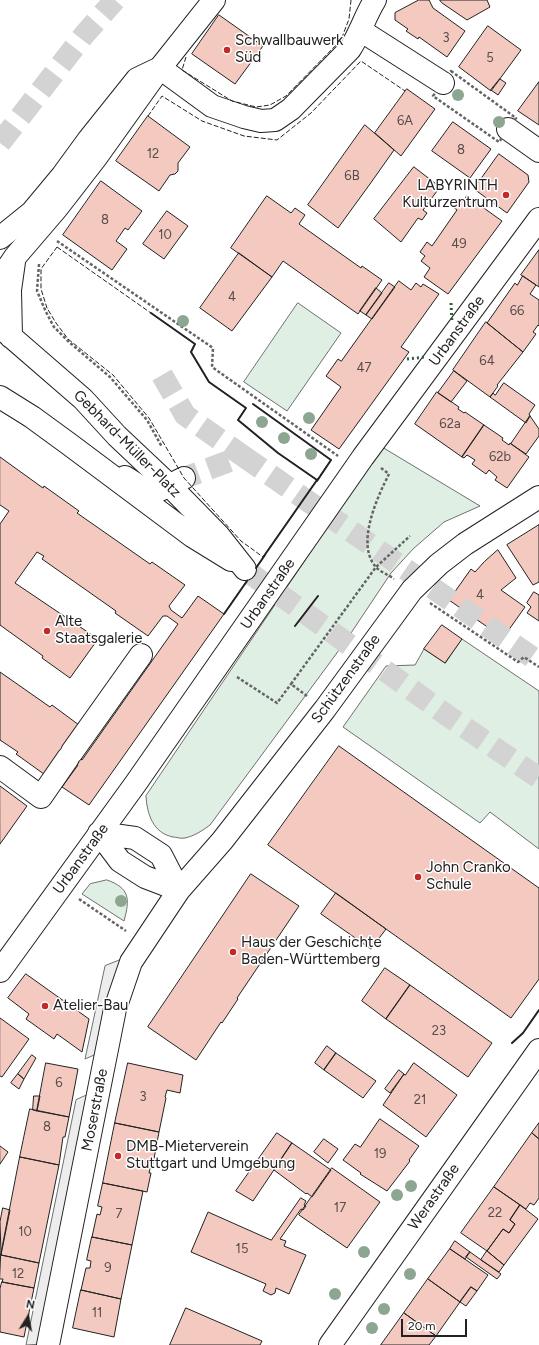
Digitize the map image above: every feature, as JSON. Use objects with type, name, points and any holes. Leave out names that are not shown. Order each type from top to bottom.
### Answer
[{"type":"street","points":[[0,279],[8,260],[57,208],[95,160],[160,68],[214,0]]},
{"type":"street","points":[[160,68],[212,106],[255,120],[276,120],[291,109],[350,49],[356,40],[368,10],[375,0]]},
{"type":"street","points":[[360,30],[442,83]]},
{"type":"street","points":[[0,238],[32,212],[62,176],[89,139],[137,79],[160,68]]},
{"type":"street","points":[[508,130],[539,151]]},
{"type":"street","name":"Urbanstraße","points":[[0,971],[136,783],[363,457],[539,219]]},
{"type":"street","points":[[4,333],[10,290],[8,260]]},
{"type":"street","name":"Gebhard-Müller-Platz","points":[[0,397],[95,462],[192,536],[248,571],[219,536],[178,481],[117,436],[83,399],[4,333]]},
{"type":"street","points":[[95,462],[130,479],[144,489],[154,493],[178,481]]},
{"type":"street","name":"Schützenstraße","points":[[180,890],[222,841],[325,710],[412,590],[439,564],[465,544],[539,497]]},
{"type":"street","points":[[0,767],[41,797],[141,655]]},
{"type":"street","points":[[99,833],[120,860],[145,877],[180,890]]},
{"type":"street","name":"Moserstraße","points":[[48,1345],[115,1009],[130,962],[180,890]]},
{"type":"street","name":"Werastraße","points":[[330,1345],[539,1050]]},
{"type":"path","points":[[442,83],[508,130]]},
{"type":"path","points":[[442,83],[508,130]]},
{"type":"path","points":[[55,239],[213,348],[212,367],[341,458]]},
{"type":"path","points":[[40,260],[38,266],[37,291],[54,327],[110,377],[147,420],[178,481]]},
{"type":"path","points":[[363,457],[389,474],[377,499],[368,530],[369,554],[376,567],[518,662],[524,657],[539,668]]},
{"type":"path","points":[[248,684],[277,703],[376,567],[410,536]]},
{"type":"path","points":[[290,684],[325,710]]},
{"type":"path","points":[[61,886],[143,942]]},
{"type":"green space","points":[[298,303],[341,333],[287,411],[244,382]]},
{"type":"green space","points":[[382,447],[480,506],[444,522],[413,549],[391,573],[345,642],[210,825],[198,833],[185,838],[166,835],[152,822],[146,796]]},
{"type":"green space","points":[[462,639],[539,691],[539,849],[490,812],[480,823],[343,727],[386,666],[415,665],[424,649],[445,663]]},
{"type":"green space","points":[[107,880],[115,883],[124,891],[126,895],[127,906],[124,921],[82,894],[90,884]]},
{"type":"shaded area","points":[[125,958],[101,1052],[85,1059],[105,966]]},
{"type":"shaded area","points":[[94,1092],[43,1344],[26,1345],[76,1100]]},
{"type":"building","points":[[419,0],[429,0],[433,8],[465,31],[447,57],[419,37],[418,39],[406,31],[408,29],[395,20],[395,13]]},
{"type":"building","points":[[440,0],[487,0],[490,7],[467,20],[442,3]]},
{"type":"building","name":"Schwallbauwerk Süd","points":[[219,15],[263,46],[235,84],[192,54]]},
{"type":"building","points":[[488,26],[521,50],[491,91],[459,67]]},
{"type":"building","points":[[500,79],[506,83],[498,95],[491,90]]},
{"type":"building","points":[[539,82],[539,125],[518,111]]},
{"type":"building","points":[[407,89],[435,109],[401,156],[375,133]]},
{"type":"building","points":[[148,116],[190,147],[178,163],[178,171],[175,174],[170,175],[159,191],[116,161]]},
{"type":"building","points":[[453,122],[491,149],[470,178],[432,151]]},
{"type":"building","points":[[365,125],[394,150],[338,228],[308,205]]},
{"type":"building","points":[[499,154],[528,175],[529,182],[507,213],[474,189]]},
{"type":"building","points":[[414,167],[440,187],[423,210],[427,213],[422,220],[418,218],[401,242],[374,219]]},
{"type":"building","points":[[101,181],[142,211],[128,230],[125,228],[116,241],[127,249],[112,270],[63,235]]},
{"type":"building","points":[[267,196],[291,213],[295,208],[305,215],[299,224],[361,268],[362,266],[382,280],[358,314],[283,261],[272,277],[231,248]]},
{"type":"building","points":[[467,196],[502,221],[448,294],[424,277],[430,268],[421,261],[425,256],[420,252],[427,242],[432,246],[457,210],[453,207],[459,198],[463,201]]},
{"type":"building","points":[[167,211],[188,226],[164,259],[143,244]]},
{"type":"building","points":[[539,250],[539,287],[521,275]]},
{"type":"building","points":[[239,253],[272,277],[232,331],[200,308]]},
{"type":"building","points":[[523,276],[536,285],[530,294],[539,300],[539,326],[538,325],[533,332],[536,334],[523,352],[487,323],[515,283],[517,285]]},
{"type":"building","points":[[399,281],[411,290],[416,283],[421,287],[423,284],[439,294],[401,347],[409,352],[339,449],[311,430],[341,387],[326,376],[338,359],[341,361]]},
{"type":"building","points":[[389,283],[395,287],[372,319],[366,315]]},
{"type":"building","points":[[376,288],[382,293],[366,315],[360,311]]},
{"type":"building","points":[[486,322],[523,352],[497,385],[498,386],[490,397],[453,370]]},
{"type":"building","points":[[454,371],[467,381],[451,402],[438,393]]},
{"type":"building","points":[[504,383],[535,405],[529,414],[530,416],[526,423],[490,397],[493,393],[495,395]]},
{"type":"building","points":[[437,392],[459,407],[458,409],[484,425],[462,457],[415,424]]},
{"type":"building","points":[[530,416],[539,429],[539,436],[526,454],[511,444]]},
{"type":"building","points":[[484,425],[503,438],[502,440],[509,445],[510,443],[529,457],[507,488],[495,480],[497,477],[489,470],[486,474],[472,464],[475,460],[467,455],[464,458],[462,457]]},
{"type":"building","name":"Alte Staatsgalerie","points":[[0,457],[43,488],[44,486],[79,511],[77,513],[150,564],[152,562],[185,585],[169,606],[171,610],[182,618],[198,596],[224,614],[89,805],[62,787],[78,765],[68,758],[48,777],[16,754],[18,752],[0,740],[0,672],[50,707],[52,705],[83,728],[72,752],[82,760],[178,624],[167,616],[163,616],[148,636],[115,613],[116,611],[42,559],[44,556],[37,552],[15,583],[98,639],[70,678],[42,658],[43,656],[0,625],[0,524],[9,511],[0,505]]},
{"type":"building","points":[[539,525],[539,582],[533,585],[507,545]]},
{"type":"building","points":[[498,550],[516,578],[501,590],[525,607],[503,638],[449,600],[471,569],[475,572]]},
{"type":"building","points":[[534,592],[539,595],[539,621],[527,613],[531,607],[527,603]]},
{"type":"building","points":[[442,625],[462,639],[445,663],[424,649]]},
{"type":"building","name":"John Cranko Schule","points":[[339,746],[539,888],[539,979],[511,1018],[268,845]]},
{"type":"building","points":[[0,786],[27,806],[0,844]]},
{"type":"building","name":"Haus der Geschichte Baden-Württemberg","points":[[251,874],[299,906],[196,1060],[148,1027]]},
{"type":"building","points":[[336,893],[386,929],[371,949],[321,914]]},
{"type":"building","points":[[385,968],[410,985],[386,1019],[362,1001]]},
{"type":"building","name":"Atelier-Bau","points":[[26,974],[89,1019],[82,1052],[57,1034],[54,1039],[26,1019],[29,1014],[8,998]]},
{"type":"building","points":[[410,985],[492,1043],[468,1077],[386,1019]]},
{"type":"building","points":[[0,1018],[29,1039],[2,1077],[0,1076]]},
{"type":"building","points":[[327,1046],[336,1053],[324,1070],[315,1063]]},
{"type":"building","points":[[336,1053],[376,1081],[363,1098],[324,1070]]},
{"type":"building","points":[[32,1055],[36,1058],[24,1079],[18,1074]]},
{"type":"building","points":[[46,1063],[78,1069],[69,1117],[37,1111]]},
{"type":"building","points":[[128,1063],[183,1075],[180,1093],[167,1090],[159,1132],[115,1123]]},
{"type":"building","points":[[414,1063],[457,1095],[426,1137],[383,1105],[404,1074],[405,1075]]},
{"type":"building","points":[[399,1070],[404,1074],[390,1093],[385,1089]]},
{"type":"building","points":[[18,1074],[24,1079],[19,1089],[11,1083]]},
{"type":"building","points":[[34,1096],[40,1096],[37,1111],[33,1110]]},
{"type":"building","points":[[30,1109],[69,1117],[65,1137],[63,1137],[59,1165],[20,1157]]},
{"type":"building","points":[[380,1119],[419,1146],[409,1160],[410,1161],[387,1191],[360,1174],[361,1173],[343,1160],[355,1144],[360,1147]]},
{"type":"building","points":[[115,1123],[159,1132],[153,1164],[151,1164],[149,1173],[151,1173],[147,1192],[103,1183]]},
{"type":"building","points":[[539,1123],[539,1139],[532,1133]]},
{"type":"building","points":[[277,1133],[292,1143],[253,1201],[236,1191]]},
{"type":"building","points":[[532,1133],[539,1139],[539,1198],[534,1205],[530,1203],[526,1209],[494,1187]]},
{"type":"building","points":[[324,1139],[338,1149],[328,1163],[314,1152]]},
{"type":"building","points":[[292,1143],[331,1170],[312,1197],[274,1170]]},
{"type":"building","points":[[0,1146],[8,1152],[0,1164]]},
{"type":"building","points":[[20,1157],[59,1165],[39,1263],[1,1255]]},
{"type":"building","points":[[332,1168],[380,1202],[347,1248],[299,1215]]},
{"type":"building","points":[[103,1183],[143,1191],[132,1245],[92,1237],[97,1214],[100,1215],[102,1207],[98,1206]]},
{"type":"building","points":[[494,1187],[520,1205],[510,1220],[515,1224],[509,1233],[503,1229],[487,1251],[461,1233]]},
{"type":"building","points":[[301,1198],[306,1201],[304,1205],[306,1206],[303,1210],[301,1209],[280,1239],[286,1241],[284,1246],[306,1255],[289,1294],[276,1288],[275,1293],[271,1295],[263,1291],[266,1284],[191,1252],[208,1212],[271,1240]]},
{"type":"building","points":[[520,1205],[538,1219],[504,1265],[487,1251],[503,1229],[509,1233],[515,1224],[510,1220]]},
{"type":"building","points":[[3,1208],[10,1210],[1,1255],[0,1222]]},
{"type":"building","points":[[92,1237],[132,1245],[121,1299],[81,1290],[86,1268],[90,1268],[91,1261],[87,1260]]},
{"type":"building","points":[[455,1241],[470,1252],[465,1259],[450,1249]]},
{"type":"building","points":[[450,1249],[488,1275],[477,1291],[471,1287],[460,1302],[428,1279]]},
{"type":"building","points":[[487,1251],[504,1265],[499,1272],[481,1260]]},
{"type":"building","points":[[470,1252],[501,1274],[497,1279],[466,1257]]},
{"type":"building","points":[[1,1255],[39,1263],[34,1288],[2,1282],[3,1279],[0,1279]]},
{"type":"building","points":[[428,1279],[460,1302],[436,1336],[404,1313]]},
{"type":"building","points":[[2,1282],[34,1288],[24,1337],[0,1332],[0,1289]]},
{"type":"building","points":[[471,1287],[477,1291],[466,1306],[460,1302]]},
{"type":"building","points":[[81,1290],[121,1299],[114,1337],[73,1328]]},
{"type":"building","points":[[186,1308],[262,1341],[260,1345],[170,1345]]},
{"type":"building","points":[[404,1313],[436,1336],[429,1345],[381,1345]]},
{"type":"tunnel","points":[[0,143],[84,35],[115,0]]},
{"type":"tunnel","points":[[162,375],[185,415],[243,456],[184,478]]},
{"type":"tunnel","points":[[243,456],[539,662]]},
{"type":"tunnel","points":[[251,574],[448,716],[539,778]]},
{"type":"hedge","points":[[451,303],[452,323]]},
{"type":"hedge","points":[[407,359],[425,357]]},
{"type":"fence","points":[[186,57],[182,70],[232,101],[256,107],[270,105],[286,96],[341,40],[349,19],[351,0]]},
{"type":"fence","points":[[148,116],[162,96],[202,121],[244,136],[277,140],[311,113],[361,61],[405,91]]},
{"type":"fence","points":[[57,247],[195,344],[191,352],[209,382],[246,408],[238,420],[278,453],[317,480],[263,557],[241,541],[184,478],[149,418],[113,375],[68,339],[56,323],[47,308],[41,289],[41,269],[57,247]]},
{"type":"fence","points":[[316,481],[332,459]]},
{"type":"fence","points":[[257,566],[264,556]]},
{"type":"fence","points":[[224,614],[248,579]]},
{"type":"wall","points":[[151,313],[195,344],[191,352],[209,382],[246,408],[238,420],[278,453],[317,480],[264,556]]},
{"type":"wall","points":[[253,404],[331,460],[317,481]]},
{"type":"wall","points":[[256,568],[265,555]]},
{"type":"wall","points":[[224,614],[247,581]]},
{"type":"wall","points":[[295,626],[318,596]]},
{"type":"wall","points":[[512,1043],[523,1033],[539,1010]]},
{"type":"place","name":"Schwallbauwerk Süd","points":[[227,50]]},
{"type":"place","name":"LABYRINTH Kulturzentrum","points":[[506,195]]},
{"type":"place","name":"Alte Staatsgalerie","points":[[47,631]]},
{"type":"place","name":"John Cranko Schule","points":[[418,877]]},
{"type":"place","name":"Haus der Geschichte Baden-Württemberg","points":[[233,952]]},
{"type":"place","name":"Atelier-Bau","points":[[45,1006]]},
{"type":"place","name":"DMB-Mieterverein Stuttgart und Umgebung","points":[[118,1156]]}]
